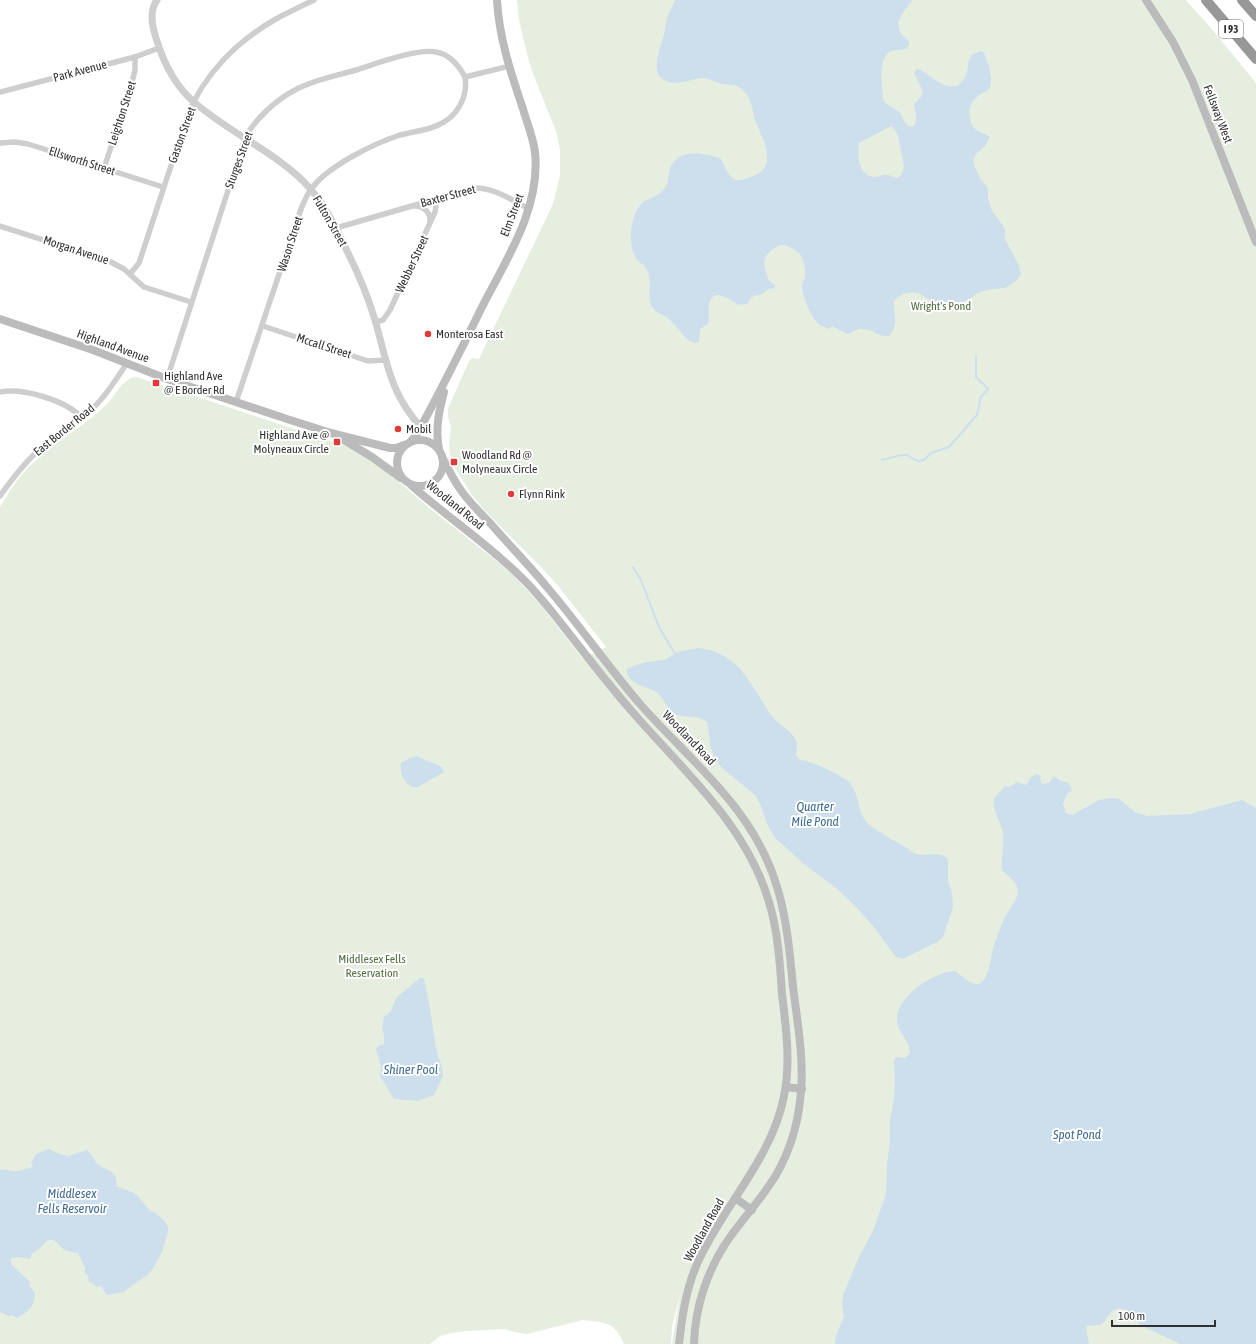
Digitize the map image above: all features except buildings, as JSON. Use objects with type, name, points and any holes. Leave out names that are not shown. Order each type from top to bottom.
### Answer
[{"type":"highway","name":"I 93","points":[[1206,0],[1256,59]]},
{"type":"highway","name":"I 93","points":[[1242,0],[1256,16]]},
{"type":"main road","name":"Elm Street","points":[[408,443],[421,427],[447,379],[515,241],[529,209],[535,180],[535,152],[529,126],[501,36],[497,0]]},
{"type":"main road","name":"Fellsway West","points":[[1146,0],[1173,42],[1192,80],[1256,242]]},
{"type":"main road","name":"Highland Avenue","points":[[0,319],[127,363],[167,379],[331,433],[390,448],[396,448],[408,443]]},
{"type":"main road","name":"Elm Street","points":[[439,449],[437,432],[438,411],[447,379]]},
{"type":"main road","name":"Highland Avenue","points":[[331,433],[361,449],[403,479]]},
{"type":"main road","points":[[421,440],[427,441],[439,449],[443,465],[441,472],[437,479],[426,486],[411,485],[398,473],[396,464],[398,454],[408,443],[421,440]]},
{"type":"main road","name":"Woodland Road","points":[[442,457],[465,496],[547,587],[612,669],[665,732],[731,800],[750,828],[768,861],[778,888],[786,924],[800,1049],[802,1089],[797,1120],[785,1158],[768,1189],[726,1244],[708,1278],[698,1308],[694,1344]]},
{"type":"main road","name":"Woodland Road","points":[[411,485],[492,550],[522,578],[542,600],[638,718],[709,797],[738,836],[757,869],[769,901],[777,941],[787,1042],[786,1087],[770,1140],[710,1239],[696,1266],[683,1311],[679,1344]]},
{"type":"main road","points":[[603,676],[612,669]]},
{"type":"main road","points":[[786,1087],[802,1089]]},
{"type":"main road","name":"Woodland Road","points":[[735,1198],[752,1210]]},
{"type":"street","name":"Gaston Street","points":[[130,274],[139,263],[187,117],[194,102],[216,69],[246,39],[276,18],[314,0]]},
{"type":"street","name":"Fulton Street","points":[[155,1],[152,10],[152,20],[153,29],[159,48],[173,76],[194,102],[302,180],[322,204],[336,228],[359,276],[376,322],[392,380],[398,394],[408,411],[421,427]]},
{"type":"street","name":"Park Avenue","points":[[0,92],[135,57],[159,48]]},
{"type":"street","name":"Sturges Street","points":[[167,379],[245,138],[250,128],[267,111],[295,90],[318,81],[425,51],[439,52],[453,61],[465,78]]},
{"type":"street","name":"Leighton Street","points":[[104,168],[130,90],[135,70],[135,57]]},
{"type":"street","points":[[465,78],[510,66]]},
{"type":"street","name":"Wason Street","points":[[236,402],[263,326],[300,212],[311,189],[321,178],[335,168],[368,149],[389,140],[436,126],[447,120],[456,111],[461,103],[465,91],[465,78]]},
{"type":"street","name":"Ellsworth Street","points":[[0,143],[15,142],[28,144],[163,188]]},
{"type":"street","name":"Baxter Street","points":[[336,228],[466,190],[481,188],[498,193],[529,209]]},
{"type":"street","name":"Webber Street","points":[[376,322],[383,320],[388,316],[430,225],[436,208],[437,199]]},
{"type":"street","name":"Baxter Street","points":[[411,206],[420,206],[427,211],[430,218],[430,225]]},
{"type":"street","name":"Morgan Avenue","points":[[0,226],[109,260],[121,266],[144,287],[191,302]]},
{"type":"street","name":"Mccall Street","points":[[263,326],[368,361],[386,360]]},
{"type":"street","name":"East Border Road","points":[[0,496],[31,457],[49,441],[82,418],[96,405],[108,392],[127,363]]},
{"type":"street","points":[[0,392],[13,390],[26,392],[66,405],[82,418]]},
{"type":"green space","name":"Middlesex Fells Reservation","points":[[517,0],[1186,0],[1256,83],[1256,1344],[672,1344],[680,1295],[672,1327],[671,1344],[624,1344],[617,1331],[610,1325],[583,1320],[527,1334],[505,1329],[451,1333],[440,1336],[430,1344],[0,1344],[0,507],[25,471],[52,446],[90,419],[107,404],[124,383],[137,377],[355,449],[383,468],[427,506],[515,577],[540,604],[583,659],[606,647],[559,587],[485,511],[472,495],[455,468],[450,454],[449,445],[451,426],[448,417],[448,409],[469,361],[472,358],[479,359],[553,204],[560,176],[560,150],[557,134],[532,71],[519,20]]},
{"type":"water","name":"Wright's Pond","points":[[675,0],[912,0],[902,14],[899,22],[902,35],[909,41],[909,44],[907,49],[895,50],[888,53],[885,57],[882,69],[882,91],[884,102],[900,113],[907,125],[913,127],[916,122],[914,104],[921,97],[923,91],[914,73],[917,69],[921,70],[942,84],[947,86],[957,86],[965,77],[972,55],[983,51],[990,70],[991,85],[986,92],[972,102],[970,117],[971,123],[976,130],[990,137],[985,146],[976,154],[973,160],[981,180],[988,188],[988,199],[992,211],[1003,225],[1005,230],[1005,239],[1019,266],[1021,274],[1016,281],[1005,288],[991,289],[975,294],[960,304],[939,308],[928,299],[917,293],[906,293],[894,301],[895,323],[889,336],[881,335],[867,329],[857,330],[847,334],[832,326],[828,329],[820,325],[814,318],[802,290],[802,285],[805,278],[804,262],[799,252],[786,245],[781,245],[770,252],[764,260],[764,266],[768,279],[775,285],[775,288],[769,289],[762,294],[754,296],[747,304],[738,304],[723,296],[716,295],[710,301],[708,324],[700,329],[699,342],[695,343],[688,340],[668,318],[652,308],[649,295],[649,276],[644,265],[638,261],[634,254],[632,246],[632,227],[637,210],[643,202],[659,194],[666,187],[670,168],[679,157],[699,154],[720,158],[726,170],[733,178],[736,180],[742,180],[762,171],[767,161],[767,151],[750,101],[742,89],[735,85],[722,84],[704,78],[674,83],[666,81],[661,77],[658,72],[657,60],[667,19]],"holes":[[[891,126],[898,136],[904,166],[902,174],[898,178],[885,175],[874,177],[864,173],[859,159],[859,143]]]},
{"type":"water","name":"Quarter Mile Pond","points":[[698,648],[712,651],[724,656],[734,663],[750,682],[771,715],[795,738],[797,743],[796,756],[799,759],[830,771],[842,777],[852,785],[862,815],[867,823],[915,854],[937,854],[948,859],[948,881],[952,893],[953,907],[943,937],[937,942],[903,959],[896,957],[873,926],[857,908],[836,888],[804,864],[775,838],[767,824],[761,806],[755,795],[722,768],[714,757],[710,745],[707,722],[700,718],[677,715],[668,708],[656,692],[637,684],[629,678],[627,674],[627,669],[633,666],[647,662],[665,660],[677,652]]},
{"type":"water","points":[[416,756],[442,767],[444,772],[418,787],[412,787],[403,777],[401,763]]},
{"type":"water","name":"Spot Pond","points":[[1037,774],[1041,776],[1040,779],[1042,784],[1049,783],[1054,776],[1059,780],[1069,783],[1072,790],[1067,794],[1063,804],[1066,813],[1071,815],[1099,800],[1112,798],[1119,799],[1135,812],[1147,816],[1190,814],[1242,800],[1256,808],[1256,1344],[1180,1344],[1140,1325],[1126,1310],[1120,1308],[1112,1311],[1100,1325],[1086,1326],[1089,1344],[835,1344],[836,1335],[844,1317],[842,1302],[844,1293],[858,1259],[873,1231],[886,1194],[890,1120],[894,1099],[894,1061],[896,1057],[905,1058],[910,1053],[908,1044],[898,1026],[898,1013],[908,996],[917,988],[926,981],[946,972],[955,971],[975,984],[982,982],[985,979],[1000,929],[1016,899],[1018,892],[1015,882],[1002,870],[1003,833],[995,810],[994,801],[1005,786],[1009,787],[1017,782],[1026,785],[1030,778]]},
{"type":"water","name":"Shiner Pool","points":[[420,978],[423,978],[425,984],[436,1049],[442,1066],[443,1076],[434,1095],[418,1101],[394,1099],[380,1076],[381,1066],[376,1049],[378,1046],[384,1044],[382,1029],[384,1017],[391,1011],[396,998]]},
{"type":"water","name":"Middlesex Fells Reservoir","points":[[49,1149],[68,1156],[87,1150],[100,1166],[114,1174],[117,1181],[116,1186],[138,1196],[149,1210],[157,1214],[165,1222],[168,1227],[168,1232],[162,1252],[152,1270],[123,1292],[107,1295],[101,1286],[98,1287],[89,1282],[88,1275],[85,1274],[85,1268],[78,1253],[66,1251],[55,1241],[47,1241],[32,1253],[30,1259],[18,1257],[11,1259],[11,1264],[30,1282],[29,1285],[35,1293],[34,1302],[30,1308],[17,1318],[0,1312],[0,1170],[21,1171],[31,1168],[33,1166],[31,1163],[36,1154]]},
{"type":"waterway","points":[[882,460],[907,455],[920,461],[924,460],[931,453],[949,447],[977,415],[981,397],[988,389],[976,377],[976,356]]},
{"type":"waterway","points":[[633,567],[641,580],[659,627],[675,654]]},
{"type":"place","name":"Monterosa East","points":[[428,334]]},
{"type":"place","name":"Highland Ave @ E Border Rd","points":[[156,383]]},
{"type":"place","name":"Mobil","points":[[398,429]]},
{"type":"place","name":"Highland Ave @ Molyneaux Circle","points":[[337,442]]},
{"type":"place","name":"Woodland Rd @ Molyneaux Circle","points":[[454,462]]},
{"type":"place","name":"Flynn Rink","points":[[511,494]]}]
